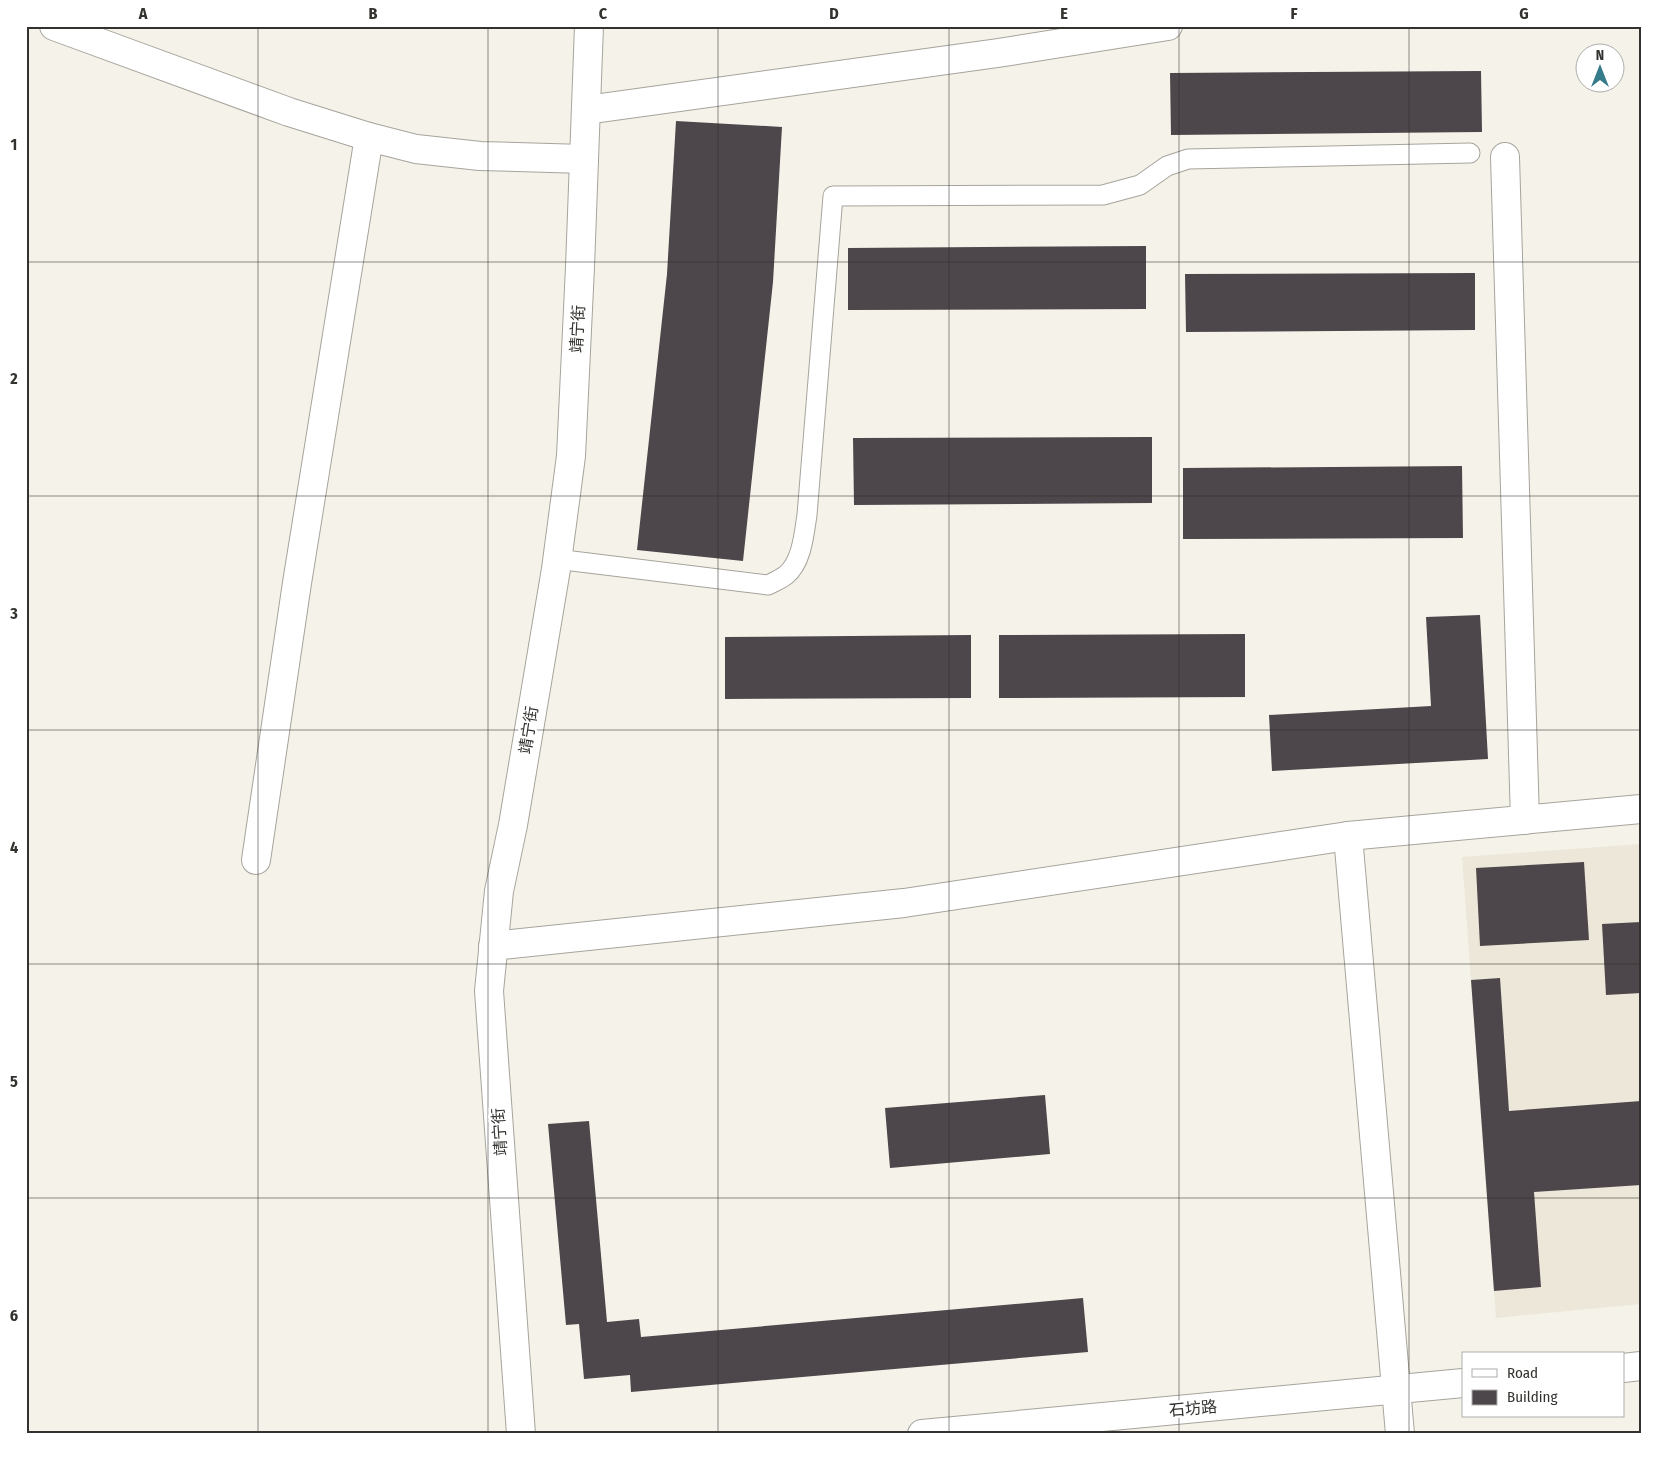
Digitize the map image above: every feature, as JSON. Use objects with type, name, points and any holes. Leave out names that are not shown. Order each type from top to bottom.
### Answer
[{"type":"street","points":[[54,26],[289,112],[369,137],[416,149],[480,156],[584,159]]},
{"type":"street","name":"靖宁街","points":[[520,1434],[489,991],[498,891],[513,825],[556,559],[570,456],[589,26]]},
{"type":"street","points":[[586,110],[998,53],[1168,26]]},
{"type":"street","points":[[256,860],[297,583],[369,137]]},
{"type":"street","points":[[1506,157],[1525,820]]},
{"type":"street","points":[[493,946],[904,903],[1348,836],[1641,809]]},
{"type":"street","points":[[1348,836],[1400,1434]]},
{"type":"street","points":[[1624,1368],[1641,1366]]},
{"type":"street","name":"石坊路","points":[[922,1434],[1462,1382]]},
{"type":"lane","points":[[556,559],[768,585],[785,576],[794,567],[803,541],[807,515],[833,196],[1103,195],[1140,184],[1167,166],[1188,159],[1470,153]]},
{"type":"shaded area","points":[[1641,844],[1641,1304],[1496,1318],[1462,857]]},
{"type":"building","points":[[1481,71],[1482,132],[1171,135],[1170,73]]},
{"type":"building","points":[[676,121],[782,127],[773,282],[743,561],[637,550],[667,274]]},
{"type":"building","points":[[1146,246],[1146,309],[848,310],[848,248]]},
{"type":"building","points":[[1475,273],[1475,330],[1186,332],[1185,274]]},
{"type":"building","points":[[1152,437],[1152,503],[854,505],[853,438]]},
{"type":"building","points":[[1462,466],[1463,538],[1183,539],[1183,468]]},
{"type":"building","points":[[1480,615],[1488,759],[1272,771],[1269,715],[1431,706],[1426,617]]},
{"type":"building","points":[[1245,634],[1245,697],[999,698],[999,635]]},
{"type":"building","points":[[971,635],[971,698],[725,699],[725,637]]},
{"type":"building","points":[[1584,862],[1589,940],[1480,946],[1476,868]]},
{"type":"building","points":[[1641,922],[1641,993],[1606,995],[1602,924]]},
{"type":"building","points":[[1500,978],[1509,1111],[1641,1101],[1641,1185],[1534,1192],[1541,1287],[1494,1291],[1471,980]]},
{"type":"building","points":[[1045,1095],[1050,1154],[890,1168],[885,1108]]},
{"type":"building","points":[[589,1121],[607,1322],[639,1319],[641,1337],[1083,1298],[1088,1352],[631,1392],[630,1375],[584,1379],[579,1324],[566,1325],[548,1124]]}]
